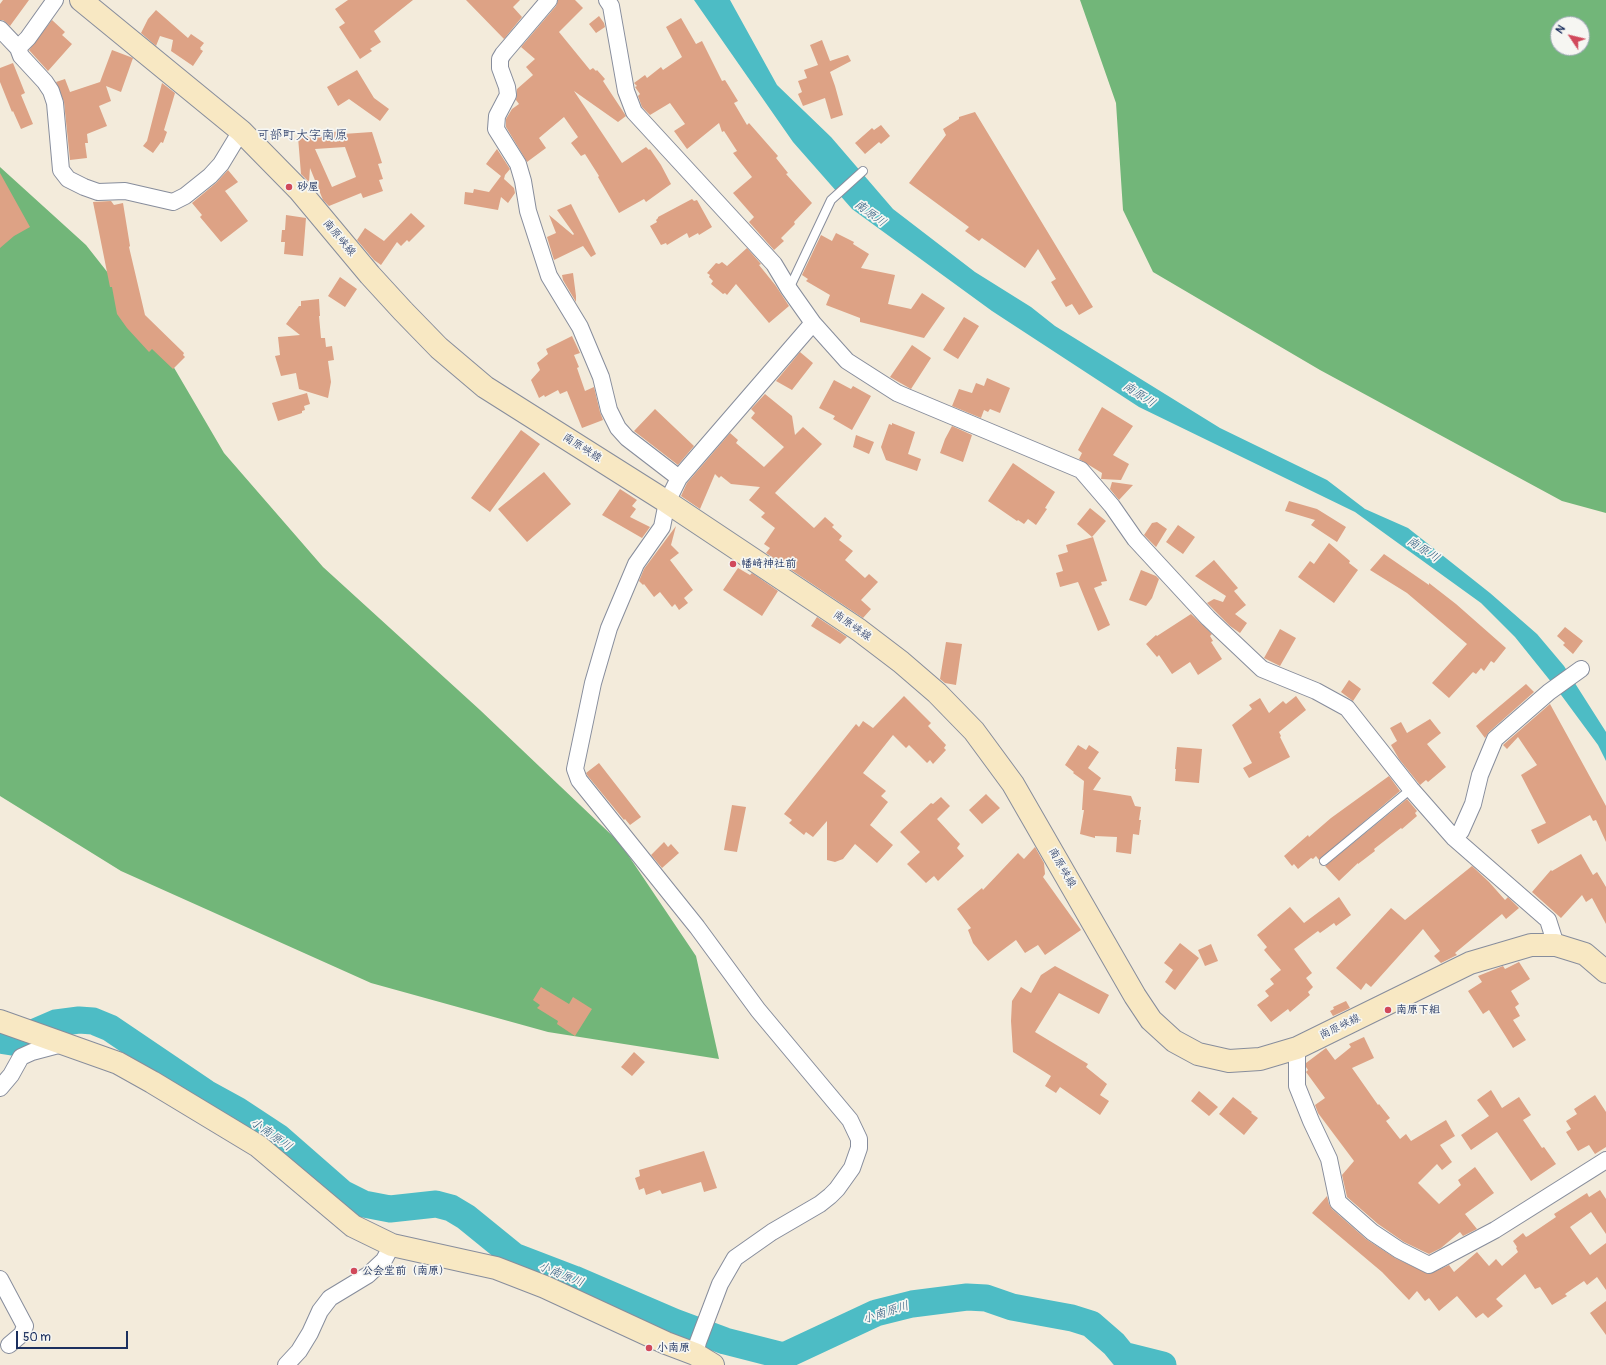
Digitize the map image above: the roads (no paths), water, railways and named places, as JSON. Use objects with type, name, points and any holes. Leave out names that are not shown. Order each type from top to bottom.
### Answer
[{"type":"main road","name":"南原峡線","points":[[81,0],[241,131],[298,190],[370,275],[439,348],[485,387],[667,502],[859,630],[901,662],[937,693],[974,731],[1013,784],[1135,996],[1151,1020],[1174,1041],[1198,1054],[1229,1060],[1260,1060],[1297,1048],[1470,963],[1531,945],[1556,944],[1585,954],[1606,972]]},
{"type":"main road","points":[[6,1023],[118,1063],[152,1082],[258,1146],[353,1226],[392,1245],[496,1268],[546,1287],[666,1343],[702,1357]]},
{"type":"street","points":[[18,48],[28,38],[55,0]]},
{"type":"street","points":[[549,0],[503,54],[500,68],[507,87],[508,95],[497,116],[496,129],[518,164],[523,181],[528,212],[549,276],[580,327],[600,377],[609,410],[618,428],[627,438],[679,478]]},
{"type":"street","points":[[613,2],[626,92],[634,112],[774,264],[813,324],[847,361],[897,393],[1081,470],[1112,506],[1136,539],[1208,618],[1262,669],[1316,691],[1347,708],[1411,789],[1454,838],[1548,920],[1556,944]]},
{"type":"street","points":[[0,29],[18,48],[21,56],[45,82],[55,103],[61,170],[68,179],[84,187],[98,192],[125,191],[173,202],[185,196],[210,176],[221,164],[241,131]]},
{"type":"street","points":[[702,1357],[706,1320],[720,1284],[735,1258],[772,1232],[820,1204],[830,1196],[852,1168],[860,1142],[850,1120],[758,1010],[697,927],[579,780],[575,769],[593,683],[609,628],[636,564],[662,527],[667,502],[679,478],[813,324]]},
{"type":"street","points":[[1454,838],[1461,831],[1473,804],[1480,775],[1495,740],[1549,692],[1581,669]]},
{"type":"street","points":[[0,1088],[11,1075],[21,1057],[57,1041]]},
{"type":"street","points":[[1297,1048],[1297,1086],[1311,1121],[1330,1159],[1338,1202],[1372,1232],[1399,1250],[1429,1265],[1495,1230],[1606,1160]]},
{"type":"street","points":[[286,1365],[299,1351],[310,1333],[320,1311],[330,1298],[368,1275],[384,1260],[392,1245]]},
{"type":"street","points":[[0,1279],[25,1326],[22,1334],[9,1345]]},
{"type":"lane","points":[[789,289],[831,200],[863,171]]},
{"type":"lane","points":[[1324,861],[1411,789]]},
{"type":"water","name":"南原川","points":[[694,0],[730,0],[777,85],[831,137],[893,209],[975,272],[1031,307],[1055,326],[1220,428],[1327,480],[1365,509],[1408,528],[1490,593],[1537,634],[1564,666],[1606,732],[1606,761],[1598,745],[1556,688],[1515,637],[1481,603],[1355,512],[1139,407],[992,311],[852,209],[793,142]]},
{"type":"waterway","name":"小南原川","points":[[0,1040],[12,1042],[56,1023],[79,1020],[93,1021],[110,1028],[206,1093],[237,1110],[278,1137],[342,1193],[364,1204],[390,1209],[436,1204],[451,1208],[466,1217],[514,1256],[574,1279],[674,1322],[725,1341],[784,1356],[876,1313],[912,1304],[967,1297],[986,1298],[1012,1307],[1072,1318],[1091,1324],[1114,1344],[1123,1355],[1163,1365]]},
{"type":"place","name":"砂屋","points":[[289,187]]},
{"type":"place","name":"幡崎神社前","points":[[733,564]]},
{"type":"place","name":"南原下組","points":[[1388,1010]]},
{"type":"place","name":"公会堂前（南原）","points":[[354,1271]]},
{"type":"place","name":"小南原","points":[[649,1348]]},
{"type":"district","name":"可部町大字南原","points":[[302,136]]}]
